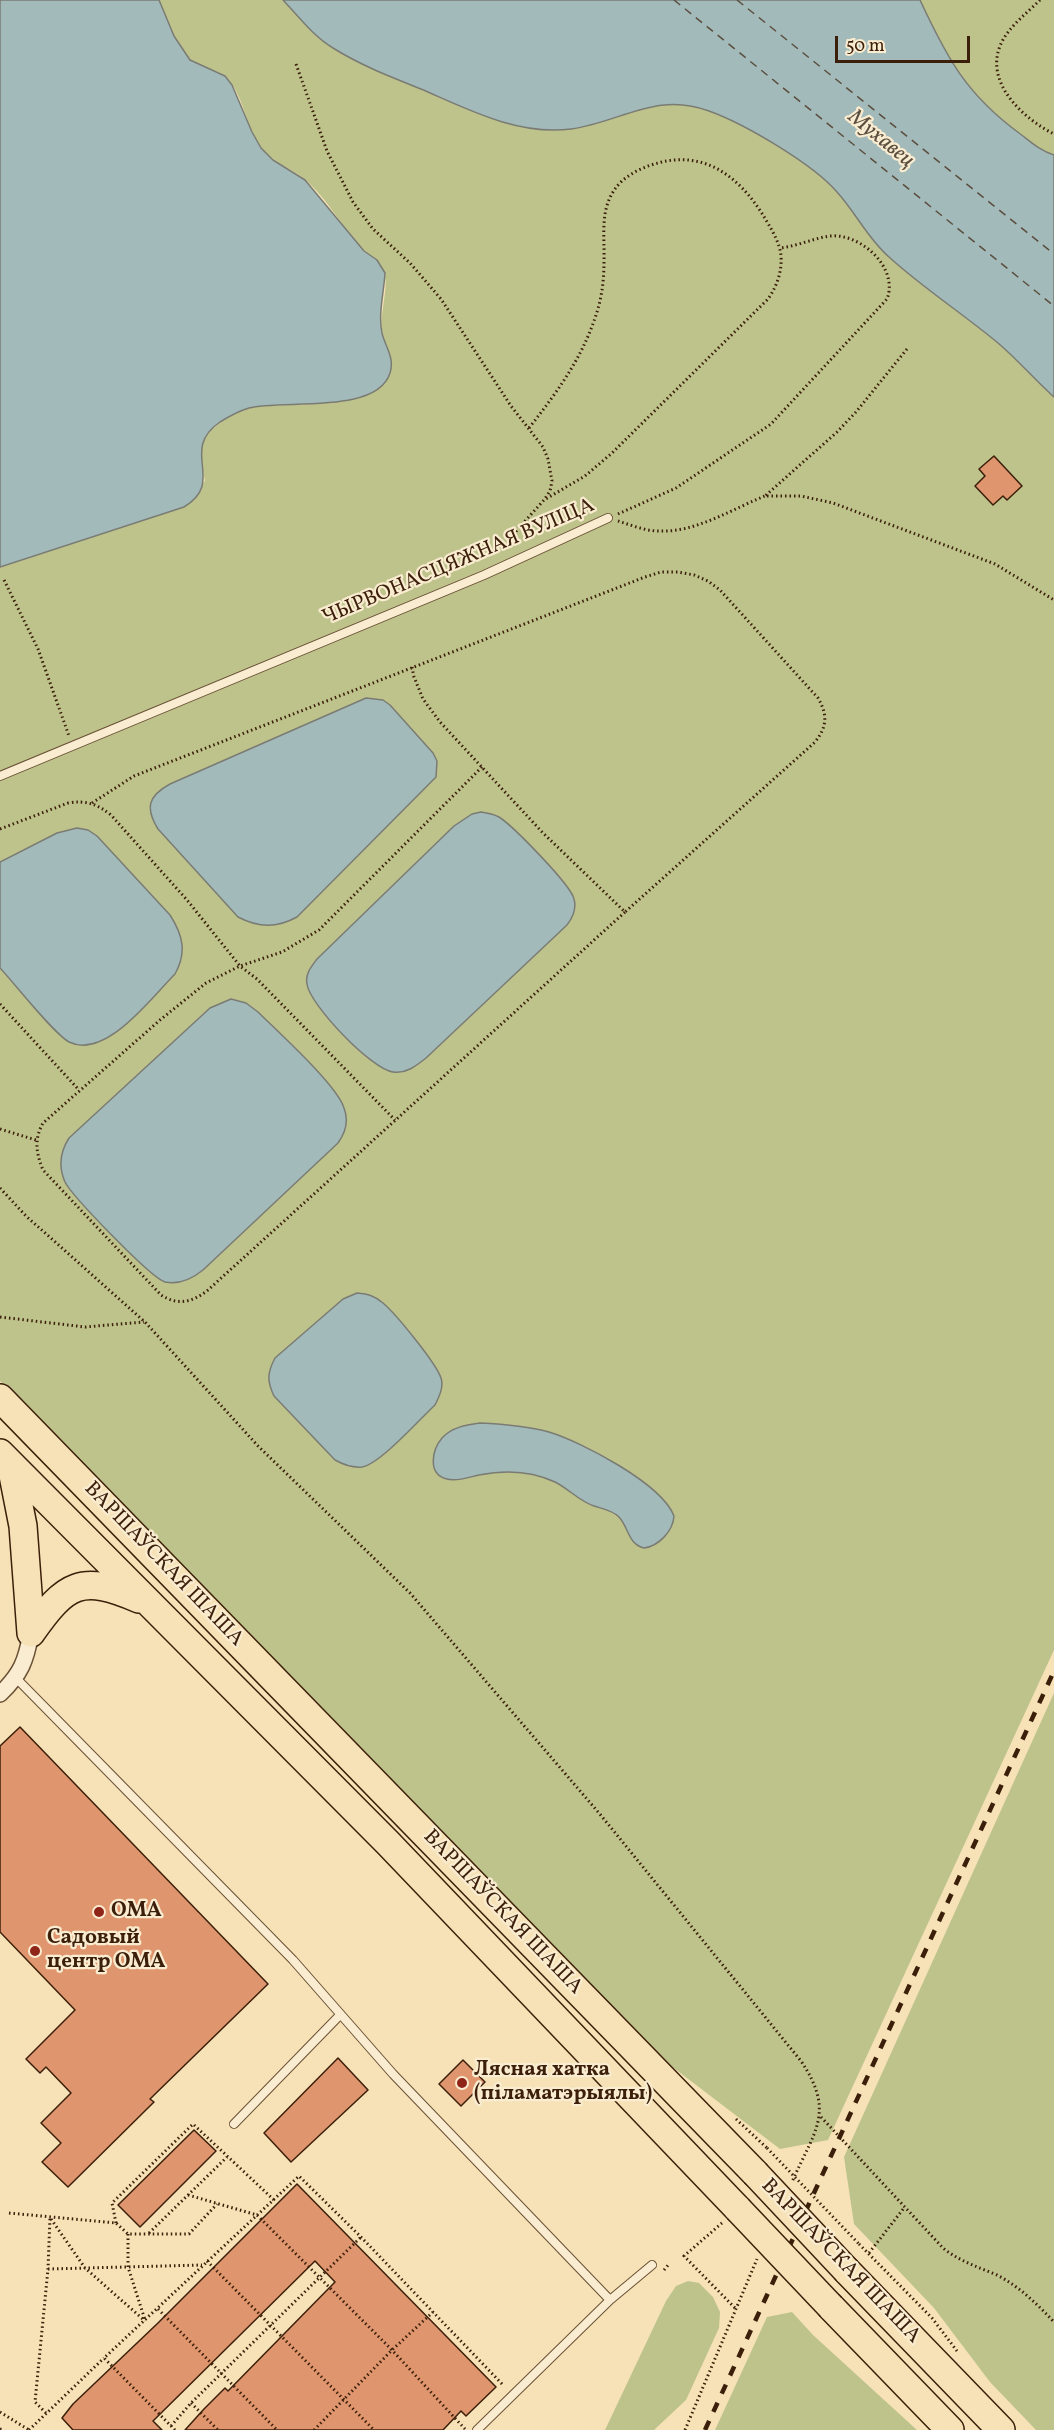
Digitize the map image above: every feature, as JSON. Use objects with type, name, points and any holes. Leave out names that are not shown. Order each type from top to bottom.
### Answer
[{"type":"highway","name":"ВАРШАЎСКАЯ ШАША","points":[[0,1398],[755,2173],[1001,2430]]},
{"type":"highway","name":"ВАРШАЎСКАЯ ШАША","points":[[5,1459],[388,1843],[730,2216],[831,2307],[950,2430]]},
{"type":"highway","points":[[5,1459],[23,1526],[31,1633]]},
{"type":"highway","points":[[31,1633],[50,1605],[81,1586],[97,1584],[147,1603]]},
{"type":"street","points":[[0,1694],[16,1678],[26,1656],[31,1633]]},
{"type":"lane","name":"ЧЫРВОНАСЦЯЖНАЯ ВУЛІЦА","points":[[0,776],[484,575],[608,518]]},
{"type":"lane","points":[[16,1678],[293,1960],[393,2074],[610,2300]]},
{"type":"lane","points":[[234,2124],[340,2015]]},
{"type":"lane","points":[[477,2430],[610,2300],[652,2265]]},
{"type":"path","points":[[1040,0],[1006,34],[999,47],[996,62],[999,79],[1007,94],[1025,116],[1054,134]]},
{"type":"path","points":[[296,64],[327,151],[352,202],[373,229],[410,263],[441,299],[543,447],[551,469],[550,490],[484,575]]},
{"type":"path","points":[[529,428],[568,378],[591,332],[603,285],[603,222],[612,192],[636,171],[671,159],[691,159],[708,163],[724,171],[753,200],[780,248],[779,277],[768,299],[612,453],[585,476],[544,500]]},
{"type":"path","name":"ЧЫРВОНАСЦЯЖНАЯ ВУЛІЦА","points":[[608,518],[676,488],[771,424],[883,307],[890,292],[889,277],[881,263],[859,243],[832,236],[795,247],[780,248]]},
{"type":"path","points":[[608,518],[644,529],[671,531],[698,524],[765,495],[837,432],[908,349]]},
{"type":"path","points":[[765,495],[801,496],[833,503],[995,564],[1054,600]]},
{"type":"path","points":[[92,803],[134,776],[661,572],[694,575],[720,590],[818,698],[826,714],[826,724],[815,742],[199,1298],[180,1302],[169,1300],[161,1295],[49,1179],[39,1160],[36,1140],[43,1123],[206,983],[240,966],[282,952],[319,930],[482,767]]},
{"type":"path","points":[[4,580],[38,649],[72,746]]},
{"type":"path","points":[[412,667],[417,688],[430,710],[543,833],[625,912]]},
{"type":"path","points":[[0,829],[68,803],[80,801],[92,803],[111,814],[187,900],[240,966],[264,987],[395,1120]]},
{"type":"path","points":[[0,1004],[79,1090]]},
{"type":"path","points":[[0,1129],[36,1140]]},
{"type":"path","points":[[0,1188],[26,1216],[145,1322],[258,1446],[410,1593],[569,1777],[801,2061],[817,2090],[821,2117],[787,2191]]},
{"type":"path","points":[[0,1317],[85,1327],[145,1322]]},
{"type":"path","points":[[821,2117],[943,2248],[962,2261],[1011,2283],[1025,2293],[1054,2322]]},
{"type":"path","points":[[218,2203],[189,2234],[147,2235],[128,2234],[116,2223],[112,2203],[194,2124],[274,2200]]},
{"type":"path","points":[[767,2148],[932,2318],[964,2359]]},
{"type":"path","points":[[147,2235],[227,2157]]},
{"type":"path","points":[[0,2412],[30,2430],[202,2265],[299,2176],[507,2389],[509,2399]]},
{"type":"path","points":[[188,2195],[257,2215],[392,2350],[465,2430]]},
{"type":"path","points":[[869,2253],[904,2208]]},
{"type":"path","points":[[9,2213],[116,2223]]},
{"type":"path","points":[[730,2216],[684,2256],[735,2308]]},
{"type":"path","points":[[50,2217],[85,2268],[146,2321]]},
{"type":"path","points":[[46,2413],[35,2402],[48,2269],[50,2217]]},
{"type":"path","points":[[128,2234],[128,2267],[146,2321]]},
{"type":"path","points":[[171,2426],[191,2403],[361,2237]]},
{"type":"path","points":[[685,2430],[759,2255]]},
{"type":"path","points":[[207,2261],[374,2430]]},
{"type":"path","points":[[48,2269],[202,2265]]},
{"type":"path","points":[[158,2309],[278,2430]]},
{"type":"path","points":[[314,2430],[392,2350],[433,2312]]},
{"type":"path","points":[[104,2358],[175,2430]]},
{"type":"path","points":[[191,2403],[218,2430]]},
{"type":"green space","points":[[159,0],[283,0],[319,38],[343,54],[456,105],[512,125],[532,129],[571,129],[639,110],[673,104],[690,106],[724,117],[778,146],[812,169],[844,200],[882,250],[915,279],[998,343],[1054,397],[1054,1650],[828,2140],[780,2149],[662,2059],[0,1381],[0,567],[184,507],[205,481],[201,454],[204,440],[223,421],[251,408],[335,402],[357,397],[375,390],[387,377],[391,359],[382,329],[386,281],[382,267],[349,233],[312,186],[263,150],[257,142],[232,84],[223,75],[197,65],[183,54],[173,37]]},
{"type":"green space","points":[[920,0],[1054,0],[1054,155],[1019,133],[985,104],[972,89],[949,57]]},
{"type":"green space","points":[[1054,1693],[1054,2430],[1036,2430],[990,2382],[934,2308],[854,2224],[844,2157]]},
{"type":"green space","points":[[688,2281],[699,2283],[713,2297],[720,2312],[719,2328],[686,2400],[654,2430],[605,2430],[666,2301],[676,2286]]},
{"type":"green space","points":[[792,2312],[813,2335],[917,2430],[715,2430],[767,2317]]},
{"type":"water","points":[[0,0],[159,0],[174,36],[190,60],[225,76],[232,85],[261,148],[273,160],[305,180],[364,251],[377,260],[385,273],[381,326],[391,368],[382,386],[367,395],[327,403],[249,408],[234,414],[220,422],[208,433],[201,455],[202,487],[196,497],[184,507],[0,567]]},
{"type":"water","name":"Мухавец","points":[[283,0],[920,0],[939,40],[972,89],[985,104],[1035,146],[1054,155],[1054,397],[998,343],[889,257],[826,181],[795,157],[741,125],[709,111],[673,104],[639,110],[571,129],[532,129],[512,125],[456,105],[343,54],[319,38]]},
{"type":"water","points":[[366,698],[383,700],[390,705],[433,753],[437,761],[436,777],[297,917],[275,925],[261,925],[238,917],[158,829],[150,809],[153,798],[170,784]]},
{"type":"water","points":[[481,812],[499,817],[541,856],[570,892],[575,903],[574,913],[567,925],[426,1058],[407,1071],[393,1072],[371,1060],[343,1035],[310,993],[307,984],[308,974],[317,959],[454,826],[472,814]]},
{"type":"water","points":[[77,828],[88,830],[97,836],[170,915],[182,944],[181,959],[175,974],[141,1010],[113,1034],[98,1042],[83,1045],[69,1042],[62,1037],[0,968],[0,862],[57,833]]},
{"type":"water","points":[[231,999],[246,1003],[258,1012],[319,1073],[339,1098],[346,1113],[346,1126],[338,1143],[203,1270],[186,1280],[176,1283],[165,1282],[144,1267],[96,1219],[71,1190],[63,1176],[62,1154],[69,1138],[210,1008]]},
{"type":"water","points":[[357,1293],[374,1297],[389,1309],[432,1362],[438,1371],[442,1385],[435,1405],[389,1450],[362,1467],[348,1466],[335,1460],[274,1396],[269,1377],[275,1358],[343,1299]]},
{"type":"water","points":[[480,1423],[549,1432],[600,1455],[638,1478],[667,1504],[674,1516],[671,1527],[660,1541],[644,1548],[635,1543],[616,1515],[589,1504],[546,1478],[508,1472],[488,1473],[455,1480],[447,1479],[436,1472],[434,1455],[442,1438],[455,1429]]},
{"type":"building","points":[[994,456],[1022,486],[1007,500],[1003,496],[993,505],[975,486],[985,476],[979,469]]},
{"type":"building","name":"ОМА","points":[[20,1727],[268,1984],[150,2099],[154,2102],[68,2187],[42,2162],[61,2143],[41,2123],[71,2093],[46,2067],[40,2073],[26,2059],[75,2010],[0,1932],[0,1746]]},
{"type":"building","points":[[338,2058],[368,2090],[291,2162],[264,2133]]},
{"type":"building","name":"Лясная хатка (піламатэрыялы)","points":[[463,2060],[485,2082],[461,2106],[439,2084]]},
{"type":"building","points":[[194,2130],[216,2151],[140,2227],[118,2205]]},
{"type":"building","points":[[297,2184],[496,2387],[466,2416],[461,2411],[443,2430],[185,2430],[225,2388],[228,2391],[335,2282],[315,2261],[153,2421],[162,2430],[73,2430],[62,2418],[73,2404]]},
{"type":"ferry route","points":[[674,0],[1054,306]]},
{"type":"ferry route","points":[[737,0],[1054,254]]},
{"type":"railway","points":[[705,2430],[1054,1671]]},
{"type":"place","name":"ОМА","points":[[99,1912]]},
{"type":"place","name":"Садовый центр ОМА","points":[[35,1951]]},
{"type":"place","name":"Лясная хатка (піламатэрыялы)","points":[[462,2083]]}]
